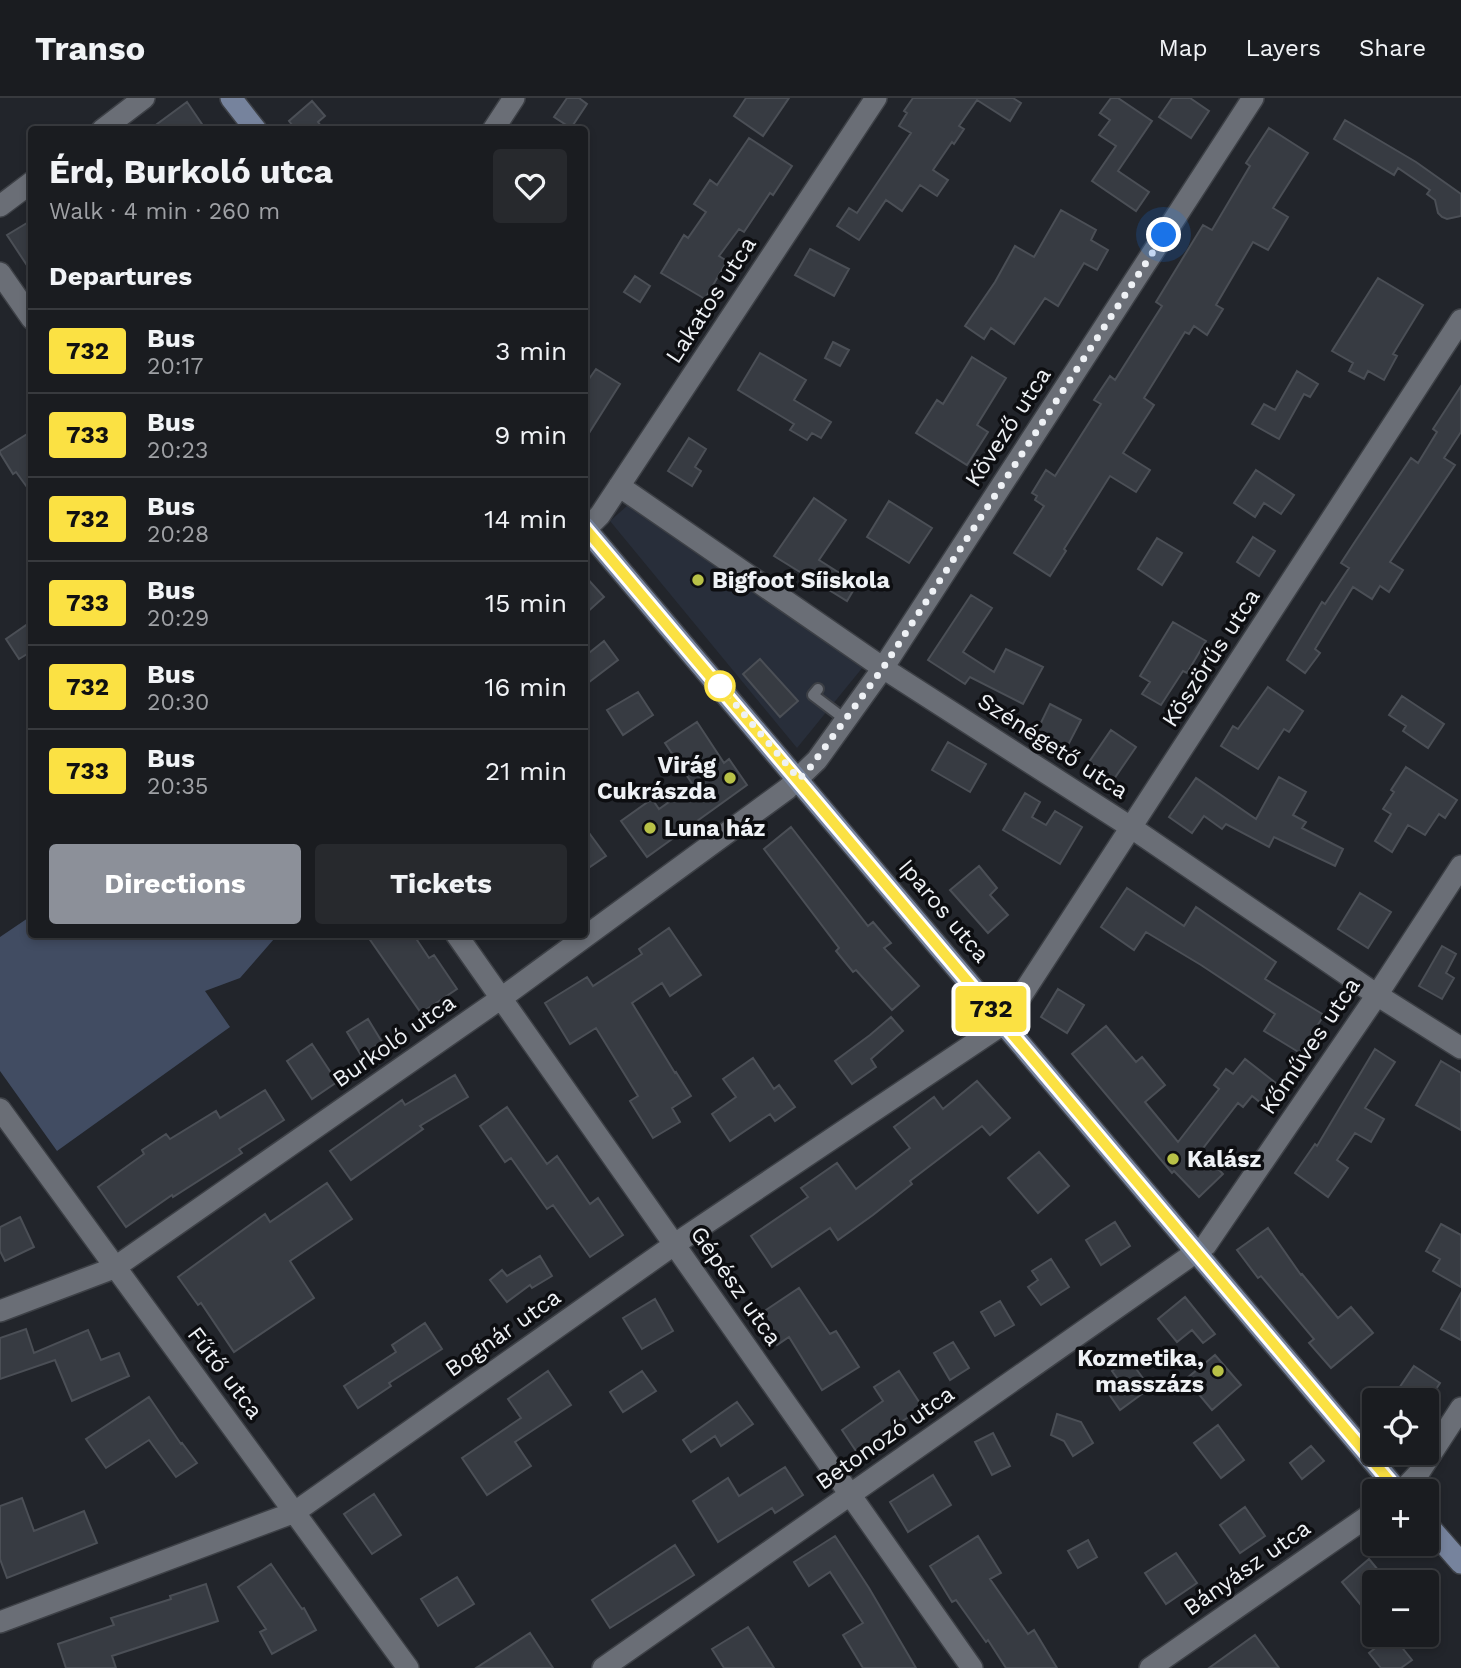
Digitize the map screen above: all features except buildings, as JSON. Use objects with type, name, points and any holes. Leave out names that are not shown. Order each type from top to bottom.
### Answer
[{"type":"street","points":[[107,126],[144,98]]},
{"type":"street","points":[[231,98],[253,126]]},
{"type":"street","points":[[496,126],[514,98]]},
{"type":"street","name":"Lakatos utca","points":[[588,525],[600,515],[876,98]]},
{"type":"street","name":"Kövező utca","points":[[799,779],[817,760],[883,668],[1253,98]]},
{"type":"street","points":[[0,206],[28,185]]},
{"type":"street","points":[[0,273],[28,313]]},
{"type":"street","name":"Köszörűs utca","points":[[1003,1024],[1461,320]]},
{"type":"street","name":"Szénégető utca","points":[[619,486],[883,668],[1132,828],[1377,995],[1461,1048]]},
{"type":"street","name":"Iparos utca","points":[[588,532],[1390,1479]]},
{"type":"street","name":"Burkoló utca","points":[[588,934],[799,779]]},
{"type":"street","name":"Kőműves utca","points":[[1197,1251],[1213,1237],[1461,866]]},
{"type":"street","name":"Gépész utca","points":[[459,938],[972,1668]]},
{"type":"street","name":"Burkoló utca","points":[[0,1311],[114,1268],[500,999],[583,938]]},
{"type":"street","name":"Bognár utca","points":[[0,1622],[295,1512],[675,1244],[1003,1024]]},
{"type":"street","name":"Fűtő utca","points":[[0,1109],[408,1668]]},
{"type":"street","name":"Betonozó utca","points":[[603,1668],[1197,1251]]},
{"type":"street","points":[[1413,1479],[1461,1408]]},
{"type":"street","name":"Bányász utca","points":[[1150,1668],[1362,1519]]},
{"type":"street","points":[[1439,1536],[1459,1555]]},
{"type":"lane","points":[[818,689],[813,695],[846,720]]},
{"type":"shaded area","name":"Bigfoot Síiskola","points":[[628,505],[863,667],[797,748],[610,521]]},
{"type":"shaded area","points":[[28,918],[28,938],[274,939],[240,978],[205,991],[230,1027],[57,1151],[0,1071],[0,937]]},
{"type":"bus line","name":"732","points":[[588,532],[1388,1479]]},
{"type":"place","name":"Bigfoot Síiskola","points":[[698,580]]},
{"type":"place","name":"Virág Cukrászda","points":[[730,778]]},
{"type":"place","name":"Luna ház","points":[[650,828]]},
{"type":"place","name":"Kalász","points":[[1173,1159]]},
{"type":"place","name":"Kozmetika, masszázs","points":[[1218,1371]]},
{"type":"route","points":[[720,686],[799,779],[817,760],[883,668],[1164,235]]}]
